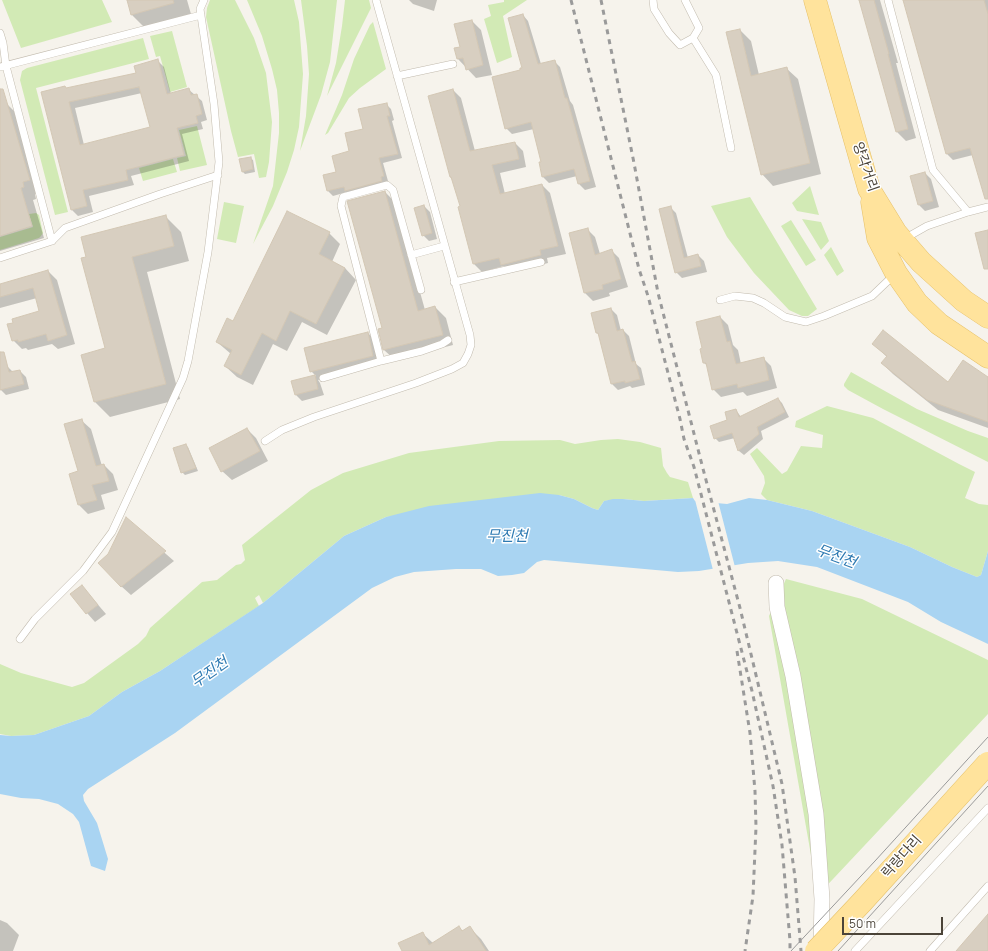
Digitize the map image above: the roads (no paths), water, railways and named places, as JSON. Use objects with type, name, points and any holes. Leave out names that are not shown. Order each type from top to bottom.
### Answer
[{"type":"main road","name":"양각거리","points":[[815,0],[869,189],[896,233],[921,262],[964,301],[988,317]]},
{"type":"main road","points":[[869,189],[878,238],[899,277],[917,304],[939,324],[988,357]]},
{"type":"main road","name":"락랑다리","points":[[816,951],[988,763]]},
{"type":"street","points":[[776,583],[777,607],[793,676],[816,814],[822,899],[821,951]]},
{"type":"lane","points":[[20,639],[35,619],[83,571],[112,532],[183,378],[193,338],[207,259],[219,162],[214,104],[200,15],[200,9],[204,0]]},
{"type":"lane","points":[[265,441],[282,430],[314,417],[416,383],[452,369],[463,363],[471,345],[470,334],[454,282],[376,0]]},
{"type":"lane","points":[[653,0],[654,9],[669,33],[680,45],[693,38],[699,28],[685,0]]},
{"type":"lane","points":[[888,0],[933,170],[968,212]]},
{"type":"lane","points":[[3,66],[200,15]]},
{"type":"lane","points":[[0,33],[3,43],[3,66],[52,241]]},
{"type":"lane","points":[[693,38],[716,75],[731,148]]},
{"type":"lane","points":[[397,76],[453,64]]},
{"type":"lane","points":[[0,258],[52,241],[65,228],[218,175]]},
{"type":"lane","points":[[381,361],[341,206],[343,197],[387,185],[393,190],[421,290]]},
{"type":"lane","points":[[902,240],[927,226],[988,207]]},
{"type":"lane","points":[[411,255],[444,246]]},
{"type":"lane","points":[[454,282],[541,262]]},
{"type":"lane","points":[[720,300],[735,296],[753,298],[764,303],[785,317],[806,322],[872,296],[899,277]]},
{"type":"lane","points":[[324,378],[381,361],[422,351],[442,344],[448,340]]},
{"type":"lane","points":[[855,951],[988,808]]},
{"type":"lane","points":[[930,951],[988,886]]},
{"type":"water","name":"무진천","points":[[540,493],[559,495],[574,499],[598,510],[604,501],[613,499],[644,501],[693,498],[695,501],[727,504],[749,498],[767,500],[812,511],[910,547],[977,577],[981,575],[988,551],[988,644],[941,622],[908,602],[817,567],[778,561],[748,563],[699,571],[678,572],[544,560],[537,562],[524,573],[512,575],[498,576],[481,569],[414,572],[395,577],[372,588],[175,733],[88,789],[83,795],[84,801],[97,823],[108,859],[105,871],[91,866],[79,822],[73,814],[58,804],[39,799],[21,798],[0,794],[0,735],[34,735],[89,716],[122,692],[160,671],[263,603],[344,536],[386,517],[429,506]]},
{"type":"tram line","points":[[791,951],[988,737]]},
{"type":"tram line","points":[[838,951],[988,786]]},
{"type":"railway","points":[[571,0],[639,269],[648,296],[684,439],[694,467],[752,691],[773,786],[782,845],[790,951]]},
{"type":"railway","points":[[601,0],[634,163],[658,293],[740,608],[782,784],[795,877],[801,951]]},
{"type":"railway","points":[[737,651],[750,733],[755,791],[756,827],[753,896],[745,951]]}]
